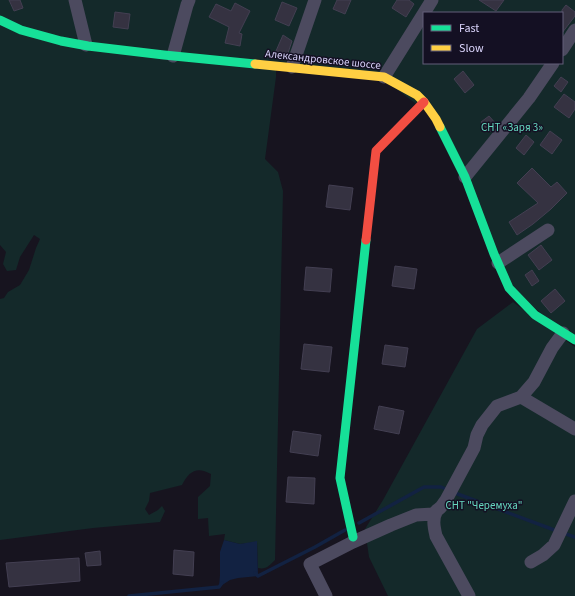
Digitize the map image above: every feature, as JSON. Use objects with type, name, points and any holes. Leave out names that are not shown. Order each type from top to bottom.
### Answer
[{"type":"street","points":[[75,0],[86,45]]},
{"type":"street","points":[[173,56],[189,0]]},
{"type":"street","points":[[292,68],[315,0]]},
{"type":"street","points":[[425,12],[432,0]]},
{"type":"street","points":[[384,77],[423,15]]},
{"type":"street","name":"Александровское шоссе","points":[[0,20],[21,30],[61,41],[86,45],[173,56],[384,77],[417,95],[437,120],[465,177],[509,288],[535,315],[571,334]]},
{"type":"street","points":[[563,48],[575,30]]},
{"type":"street","points":[[465,177],[529,98],[552,64]]},
{"type":"street","points":[[353,537],[340,478],[376,151],[424,102]]},
{"type":"street","points":[[498,263],[548,230]]},
{"type":"street","points":[[326,596],[310,564],[391,524],[416,515],[432,514],[441,508],[474,448],[477,435],[482,425],[497,406],[521,397],[534,382],[552,348],[571,334]]},
{"type":"street","points":[[521,397],[575,429]]},
{"type":"street","points":[[531,562],[543,555],[554,545],[575,501]]},
{"type":"street","points":[[437,510],[434,515],[436,536],[469,596]]},
{"type":"green space","name":"СНТ «Заря 3»","points":[[0,0],[575,0],[575,340],[509,288],[437,120],[381,77],[276,68],[265,159],[278,172],[283,191],[275,560],[266,568],[258,568],[257,542],[240,544],[224,540],[225,534],[209,536],[208,518],[198,519],[198,497],[210,486],[211,474],[202,470],[191,473],[182,485],[150,493],[149,501],[145,509],[149,515],[162,506],[165,511],[160,522],[93,528],[0,540],[0,299],[4,298],[8,292],[20,285],[29,270],[40,239],[34,235],[20,257],[16,270],[7,271],[3,264],[6,252],[0,245]]},
{"type":"green space","name":"СНТ \"Черемуха\"","points":[[513,302],[575,347],[575,596],[388,596],[369,557],[365,529],[383,500],[477,329]]},
{"type":"water","points":[[224,540],[240,544],[257,541],[258,576],[230,580],[219,587],[220,552]]},
{"type":"building","points":[[9,0],[20,0],[23,8],[14,11]]},
{"type":"building","points":[[337,0],[351,0],[345,14],[333,9]]},
{"type":"building","points":[[397,0],[409,0],[414,4],[406,17],[392,8]]},
{"type":"building","points":[[479,0],[504,0],[496,11]]},
{"type":"building","points":[[282,2],[297,8],[289,26],[275,20]]},
{"type":"building","points":[[235,3],[250,11],[239,33],[242,34],[240,46],[225,43],[229,27],[209,17],[216,4],[231,11]]},
{"type":"building","points":[[566,5],[575,12],[575,16],[563,32],[563,12],[562,10]]},
{"type":"building","points":[[115,12],[130,14],[128,29],[113,27]]},
{"type":"building","points":[[283,35],[292,41],[287,56],[276,51]]},
{"type":"building","points":[[463,71],[474,85],[465,93],[454,79]]},
{"type":"building","points":[[561,77],[568,82],[561,92],[554,86]]},
{"type":"building","points":[[564,94],[575,102],[575,109],[569,118],[554,107]]},
{"type":"building","points":[[489,116],[497,125],[490,132],[481,122]]},
{"type":"building","points":[[550,131],[562,140],[552,154],[540,145]]},
{"type":"building","points":[[526,135],[534,142],[524,155],[516,148]]},
{"type":"building","points":[[532,168],[551,187],[557,182],[567,193],[551,209],[517,235],[509,222],[538,203],[517,183]]},
{"type":"building","points":[[329,185],[353,188],[350,210],[326,207]]},
{"type":"building","points":[[541,245],[552,260],[539,270],[528,255]]},
{"type":"building","points":[[395,266],[417,269],[414,289],[392,286]]},
{"type":"building","points":[[306,267],[332,269],[330,292],[304,290]]},
{"type":"building","points":[[532,270],[539,281],[532,286],[525,275]]},
{"type":"building","points":[[555,289],[565,301],[551,313],[541,301]]},
{"type":"building","points":[[304,344],[332,347],[329,372],[301,369]]},
{"type":"building","points":[[385,345],[408,348],[405,367],[382,364]]},
{"type":"building","points":[[379,406],[404,411],[399,434],[374,429]]},
{"type":"building","points":[[293,431],[321,435],[318,456],[290,452]]},
{"type":"building","points":[[288,477],[315,478],[314,504],[286,502]]},
{"type":"building","points":[[174,550],[194,552],[193,576],[173,574]]},
{"type":"building","points":[[100,551],[101,565],[87,566],[85,553]]},
{"type":"building","points":[[79,558],[80,581],[9,587],[6,563]]},
{"type":"waterway","points":[[359,523],[424,487],[441,487],[446,489]]},
{"type":"waterway","points":[[455,493],[557,531]]},
{"type":"waterway","points":[[255,573],[258,576],[345,530]]},
{"type":"waterway","points":[[563,533],[575,537]]},
{"type":"waterway","points":[[129,596],[219,587],[222,583]]},
{"type":"traffic: fast","points":[[0,20],[21,30],[61,41],[88,46],[255,64]]},
{"type":"traffic: fast","points":[[440,127],[465,177],[494,254],[509,288],[535,315],[575,340]]},
{"type":"traffic: fast","points":[[353,537],[340,478],[366,240]]},
{"type":"traffic: slow","points":[[255,64],[384,77],[417,95],[424,102],[440,127]]},
{"type":"traffic: jam","points":[[366,240],[376,151],[424,102]]}]
